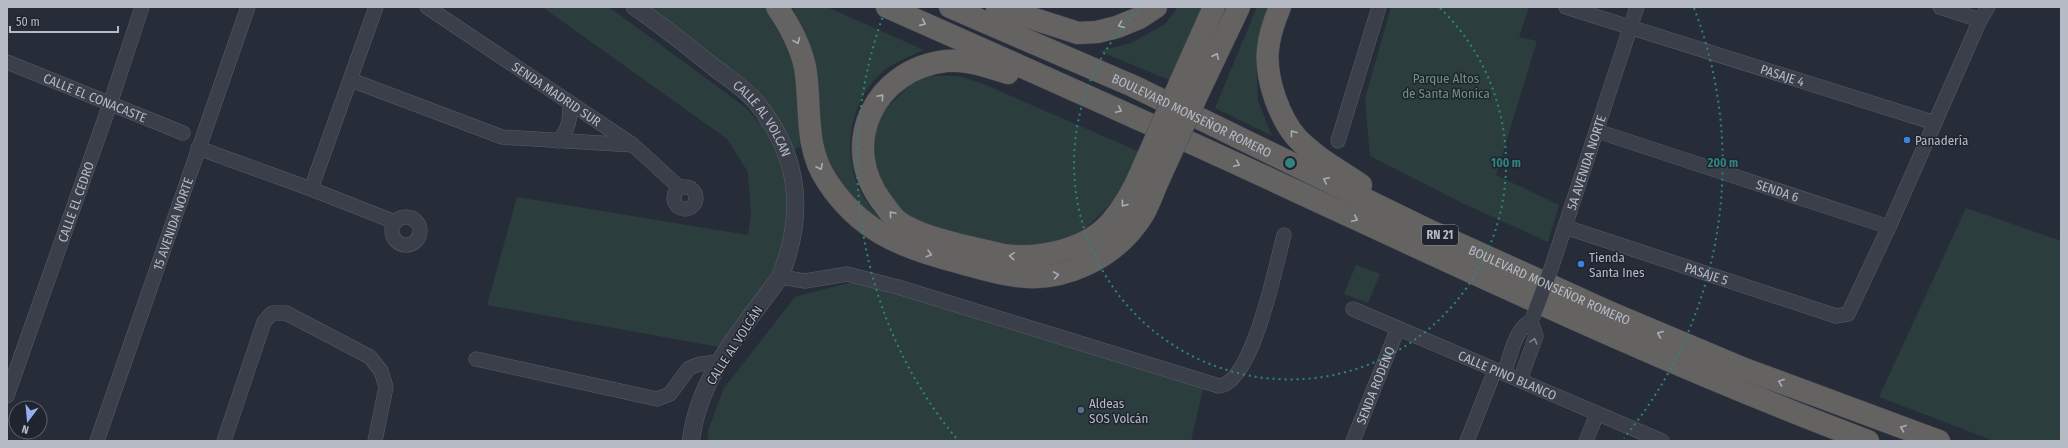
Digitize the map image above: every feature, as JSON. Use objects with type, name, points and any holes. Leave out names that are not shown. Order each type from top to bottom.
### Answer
[{"type":"highway","points":[[777,7],[792,30],[802,54],[805,69],[809,132],[817,162],[827,181],[845,205],[867,226],[887,238],[923,253],[1010,276],[1038,278],[1058,276],[1074,271],[1099,258],[1125,237],[1144,212],[1150,175],[1180,83],[1214,7]]},
{"type":"highway","name":"BOULEVARD MONSEÑOR ROMERO","points":[[887,7],[1092,98],[1617,339],[1738,390],[1868,441]]},
{"type":"highway","name":"BOULEVARD MONSEÑOR ROMERO","points":[[950,7],[1133,86],[1426,229],[1609,312],[1728,362],[1939,441]]},
{"type":"highway","points":[[997,7],[1078,33],[1097,32],[1118,27],[1139,18],[1156,7]]},
{"type":"highway","points":[[1092,98],[970,62],[946,61],[920,68],[904,76],[889,88],[870,112],[863,138],[863,152],[867,177],[873,190],[890,213],[907,227],[932,236],[1014,257],[1051,254],[1071,248],[1095,235],[1110,223],[1130,197],[1150,175],[1199,91],[1239,7]]},
{"type":"highway","points":[[1280,7],[1270,35],[1267,72],[1277,105],[1289,127],[1296,137],[1312,152],[1426,229]]},
{"type":"street","name":"CALLE EL CEDRO","points":[[7,396],[110,104],[142,7]]},
{"type":"street","name":"15 AVENIDA NORTE","points":[[97,441],[248,7]]},
{"type":"street","points":[[311,189],[376,7]]},
{"type":"street","name":"SENDA MADRID SUR","points":[[427,7],[633,145],[680,188]]},
{"type":"street","name":"CALLE AL VOLCAN","points":[[635,7],[740,87],[755,101],[778,138],[792,170],[796,199],[793,242],[780,277]]},
{"type":"street","points":[[1338,142],[1378,7]]},
{"type":"street","name":"PASAJE 4","points":[[1566,7],[1631,26],[1935,123]]},
{"type":"street","name":"5A AVENIDA NORTE","points":[[1467,441],[1518,332],[1532,319],[1552,266],[1637,7]]},
{"type":"street","points":[[1940,7],[1980,20]]},
{"type":"street","points":[[1889,227],[1980,20],[1988,7]]},
{"type":"street","name":"CALLE EL CONACASTE","points":[[7,62],[183,133]]},
{"type":"street","points":[[351,80],[502,138],[633,145]]},
{"type":"street","points":[[558,141],[568,129],[570,115],[569,102]]},
{"type":"street","name":"SENDA 6","points":[[1597,131],[1889,227]]},
{"type":"street","points":[[198,148],[311,189],[395,222]]},
{"type":"street","name":"PASAJE 5","points":[[1565,227],[1836,316],[1848,314],[1889,227]]},
{"type":"street","points":[[780,277],[805,281],[847,274],[898,287],[1223,386],[1237,373],[1251,350],[1284,235]]},
{"type":"street","name":"CALLE AL VOLCÁN","points":[[691,441],[698,404],[720,362],[780,277]]},
{"type":"street","name":"CALLE PINO BLANCO","points":[[1353,309],[1662,441]]},
{"type":"street","points":[[224,441],[264,322],[272,313],[286,313],[370,357],[381,371],[386,387],[375,441]]},
{"type":"street","points":[[1520,380],[1536,336],[1532,319]]},
{"type":"street","name":"SENDA RODENO","points":[[1353,441],[1398,328]]},
{"type":"street","points":[[476,359],[657,400],[670,394],[689,368],[700,364],[720,362]]},
{"type":"street","points":[[1586,441],[1597,414]]},
{"type":"green space","points":[[542,7],[609,7],[745,107],[767,131],[785,163],[790,200],[787,245],[771,281],[724,348],[487,305],[517,197],[748,235],[751,214],[748,172],[727,139]]},
{"type":"green space","points":[[640,7],[766,7],[790,42],[797,82],[800,147],[793,150],[779,125]]},
{"type":"green space","points":[[792,7],[827,7],[924,50],[895,64],[879,75],[860,101],[851,132],[850,149],[856,181],[865,200],[885,225],[850,202],[828,167],[815,134],[811,49]]},
{"type":"green space","points":[[1178,7],[1203,7],[1169,80],[1099,51],[1131,43],[1165,24]]},
{"type":"green space","points":[[1257,7],[1272,7],[1260,31],[1256,58],[1258,101],[1272,136],[1215,108]]},
{"type":"green space","name":"Parque Altos de Santa Monica","points":[[1391,7],[1529,7],[1519,37],[1537,41],[1496,175],[1559,205],[1548,242],[1462,203],[1370,156],[1365,99]]},
{"type":"green space","points":[[927,76],[959,76],[981,83],[1140,152],[1116,199],[1087,227],[1065,239],[1048,244],[1012,248],[913,222],[889,202],[873,160],[874,136],[882,113],[910,85]]},
{"type":"green space","points":[[1966,208],[2061,241],[2061,441],[1994,441],[1879,397]]},
{"type":"green space","points":[[1356,265],[1380,274],[1368,303],[1344,294]]},
{"type":"green space","points":[[856,281],[1203,389],[1191,441],[708,441],[708,430],[724,388],[795,297]]},
{"type":"place","name":"Panadería","points":[[1907,140]]},
{"type":"place","name":"Tienda Santa Ines","points":[[1581,264]]},
{"type":"place","name":"Aldeas SOS Volcán","points":[[1081,410]]}]
